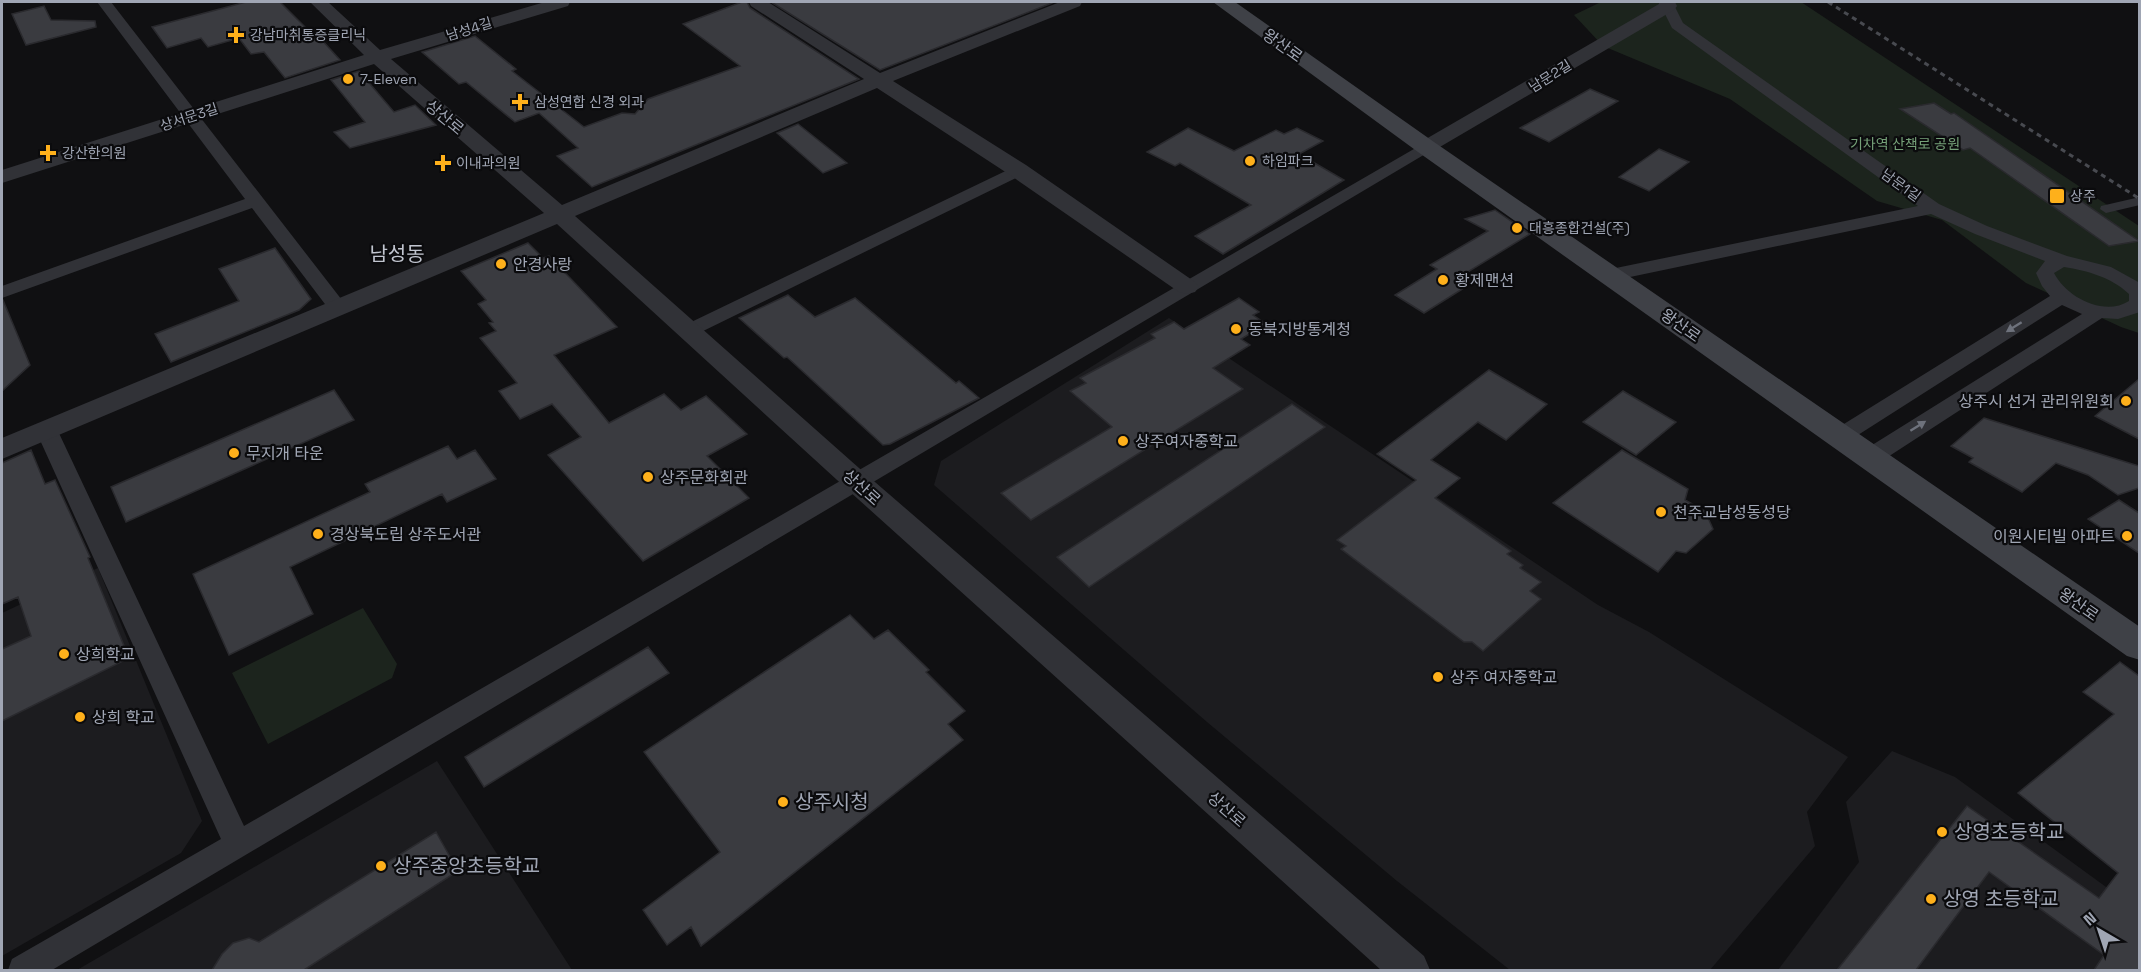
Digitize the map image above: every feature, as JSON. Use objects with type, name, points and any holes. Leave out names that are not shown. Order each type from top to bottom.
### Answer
[{"type":"main road","name":"왕산로","points":[[1223,2],[1426,147],[2139,646]]},
{"type":"street","points":[[104,2],[338,308]]},
{"type":"street","name":"상산로","points":[[318,2],[376,57],[560,215],[858,483],[1410,970]]},
{"type":"street","name":"남성4길","points":[[376,57],[562,2]]},
{"type":"street","points":[[757,2],[1018,170],[1187,287]]},
{"type":"street","points":[[2,448],[879,80],[1074,2]]},
{"type":"street","name":"남문2길","points":[[1426,147],[1668,4]]},
{"type":"street","name":"남문1길","points":[[1668,4],[1677,25],[1933,208]]},
{"type":"street","points":[[1646,19],[1677,25]]},
{"type":"street","name":"상서문3길","points":[[2,177],[376,57]]},
{"type":"street","points":[[23,970],[858,483],[992,401],[1426,147]]},
{"type":"street","points":[[690,330],[1018,170]]},
{"type":"street","points":[[2,292],[255,201]]},
{"type":"street","points":[[2106,208],[2139,201]]},
{"type":"street","points":[[1933,208],[1981,230],[2064,261],[2100,268],[2120,277],[2138,302],[2126,312],[2090,309],[2057,291],[1981,230]]},
{"type":"street","name":"남문1길","points":[[1611,275],[1933,208]]},
{"type":"street","points":[[2057,291],[2045,273],[2051,265],[2064,261]]},
{"type":"street","points":[[1839,437],[2057,291]]},
{"type":"street","points":[[1869,458],[2100,311]]},
{"type":"street","points":[[46,429],[238,844]]},
{"type":"shaded area","name":"상주 여자중학교","points":[[1169,318],[1598,605],[1649,632],[1848,757],[1807,812],[1815,846],[1710,970],[1510,970],[1397,881],[1207,722],[934,485],[941,461]]},
{"type":"shaded area","name":"상희 학교","points":[[98,568],[202,821],[181,853],[2,956],[2,613]]},
{"type":"shaded area","name":"상영초등학교","points":[[1892,751],[1955,777],[2139,911],[2139,970],[1778,970],[1859,862],[1846,802]]},
{"type":"shaded area","name":"상주중앙초등학교","points":[[437,761],[572,970],[77,970]]},
{"type":"green space","name":"기차역 산책로 공원","points":[[1601,2],[1801,2],[2139,226],[2139,333],[2026,283],[1942,220],[1877,201],[1730,99],[1603,46],[1574,15]]},
{"type":"green space","points":[[363,608],[397,664],[392,678],[268,744],[232,673]]},
{"type":"building","points":[[246,2],[280,2],[307,29],[311,28],[340,60],[285,78],[264,52],[251,54],[239,38],[208,47],[201,38],[167,48],[152,27]]},
{"type":"building","points":[[747,2],[750,8],[859,79],[592,187],[557,156],[578,148],[539,113],[515,122],[466,82],[459,84],[422,52],[475,36],[516,69],[512,71],[584,127],[622,113],[635,114],[648,99],[740,66],[683,24]]},
{"type":"building","points":[[771,2],[1052,2],[1052,3],[880,70]]},
{"type":"building","points":[[44,6],[51,20],[95,21],[96,27],[26,45],[12,14]]},
{"type":"building","points":[[359,71],[394,112],[415,105],[436,125],[350,148],[334,132],[365,122],[331,80]]},
{"type":"building","points":[[1590,89],[1618,101],[1549,142],[1520,128]]},
{"type":"building","name":"상주","points":[[1934,103],[1951,114],[1954,113],[2139,241],[2109,246],[1970,148],[1963,150],[1900,109]]},
{"type":"building","points":[[798,124],[847,163],[823,173],[777,133]]},
{"type":"building","points":[[1188,128],[1234,151],[1276,130],[1284,134],[1297,128],[1323,141],[1299,154],[1344,180],[1223,254],[1195,236],[1251,205],[1180,163],[1175,166],[1147,152]]},
{"type":"building","points":[[1659,149],[1689,162],[1649,191],[1619,177]]},
{"type":"building","name":"황제맨션","points":[[1495,210],[1530,234],[1461,276],[1472,283],[1424,313],[1395,295],[1437,269],[1430,265],[1488,231],[1465,219]]},
{"type":"building","points":[[528,243],[543,258],[549,256],[617,327],[554,355],[609,423],[664,394],[681,410],[706,396],[747,434],[707,456],[749,498],[643,561],[548,455],[581,437],[552,404],[520,419],[499,391],[517,383],[480,338],[496,331],[489,323],[493,322],[478,304],[486,300],[461,271]]},
{"type":"building","points":[[275,248],[311,299],[299,310],[171,362],[155,334],[239,301],[219,269]]},
{"type":"building","points":[[788,295],[815,317],[855,298],[956,383],[959,381],[979,398],[890,444],[883,445],[787,357],[784,358],[739,318]]},
{"type":"building","points":[[1239,298],[1259,312],[1253,315],[1266,324],[1241,339],[1250,345],[1213,368],[1243,389],[1031,520],[1001,493],[1112,427],[1070,391],[1086,383],[1080,378],[1155,338],[1151,334],[1174,322],[1184,329]]},
{"type":"building","points":[[2,300],[30,365],[2,391]]},
{"type":"building","points":[[1489,370],[1547,404],[1506,440],[1478,422],[1431,460],[1460,478],[1435,498],[1511,551],[1507,554],[1523,565],[1520,568],[1541,582],[1530,591],[1541,599],[1483,651],[1472,642],[1464,642],[1341,549],[1346,546],[1337,540],[1416,480],[1377,454]]},
{"type":"building","name":"상주시 선거 관리위원회","points":[[2139,379],[2139,439],[2095,416]]},
{"type":"building","name":"무지개 타운","points":[[334,390],[354,420],[126,522],[111,487]]},
{"type":"building","points":[[1623,391],[1676,422],[1636,455],[1583,422]]},
{"type":"building","points":[[1292,404],[1325,427],[1089,587],[1057,557]]},
{"type":"building","points":[[1984,418],[2139,466],[2139,488],[2118,495],[2088,475],[2056,463],[2022,492],[1969,462],[1973,458],[1951,446]]},
{"type":"building","name":"경상북도립 상주도서관","points":[[448,446],[457,459],[475,450],[496,479],[447,502],[442,494],[290,567],[313,614],[229,655],[193,574],[370,492],[365,484]]},
{"type":"building","points":[[31,450],[45,484],[55,480],[90,557],[88,558],[129,658],[2,721],[2,649],[31,636],[18,597],[2,604],[2,463]]},
{"type":"building","points":[[1622,450],[1688,489],[1685,500],[1705,511],[1713,529],[1686,553],[1676,551],[1658,572],[1553,503]]},
{"type":"building","name":"이원시티빌 아파트","points":[[2119,500],[2139,513],[2139,553],[2088,519]]},
{"type":"building","name":"상주시청","points":[[850,615],[874,639],[888,630],[929,670],[926,672],[965,711],[948,724],[963,740],[701,946],[691,927],[667,945],[643,910],[720,852],[644,752]]},
{"type":"building","points":[[648,647],[669,673],[484,787],[465,757]]},
{"type":"building","points":[[2120,662],[2139,676],[2139,970],[2094,970],[2104,955],[1989,872],[1916,970],[1837,970],[1967,806],[2099,898],[2118,873],[2018,793],[2114,714],[2083,692]]},
{"type":"building","points":[[436,832],[458,871],[304,970],[212,970],[222,954],[233,943],[249,938],[259,942]]},
{"type":"railway","points":[[1828,2],[2140,199]]},
{"type":"place","name":"강남마취통증클리닉","points":[[236,35]]},
{"type":"place","name":"7-Eleven","points":[[348,79]]},
{"type":"place","name":"삼성연합 신경 외과","points":[[520,102]]},
{"type":"place","name":"강산한의원","points":[[48,153]]},
{"type":"place","name":"하임파크","points":[[1250,161]]},
{"type":"place","name":"이내과의원","points":[[443,163]]},
{"type":"place","name":"상주","points":[[2057,196]]},
{"type":"place","name":"대흥종합건설(주)","points":[[1517,228]]},
{"type":"place","name":"안경사랑","points":[[501,264]]},
{"type":"place","name":"황제맨션","points":[[1443,280]]},
{"type":"place","name":"동북지방통계청","points":[[1236,329]]},
{"type":"place","name":"상주시 선거 관리위원회","points":[[2126,401]]},
{"type":"place","name":"상주여자중학교","points":[[1123,441]]},
{"type":"place","name":"무지개 타운","points":[[234,453]]},
{"type":"place","name":"상주문화회관","points":[[648,477]]},
{"type":"place","name":"천주교남성동성당","points":[[1661,512]]},
{"type":"place","name":"경상북도립 상주도서관","points":[[318,534]]},
{"type":"place","name":"이원시티빌 아파트","points":[[2127,536]]},
{"type":"place","name":"상희학교","points":[[64,654]]},
{"type":"place","name":"상주 여자중학교","points":[[1438,677]]},
{"type":"place","name":"상희 학교","points":[[80,717]]},
{"type":"place","name":"상주시청","points":[[783,802]]},
{"type":"place","name":"상영초등학교","points":[[1942,832]]},
{"type":"place","name":"상주중앙초등학교","points":[[381,866]]},
{"type":"place","name":"상영 초등학교","points":[[1931,899]]},
{"type":"district","name":"남성동","points":[[397,254]]}]
